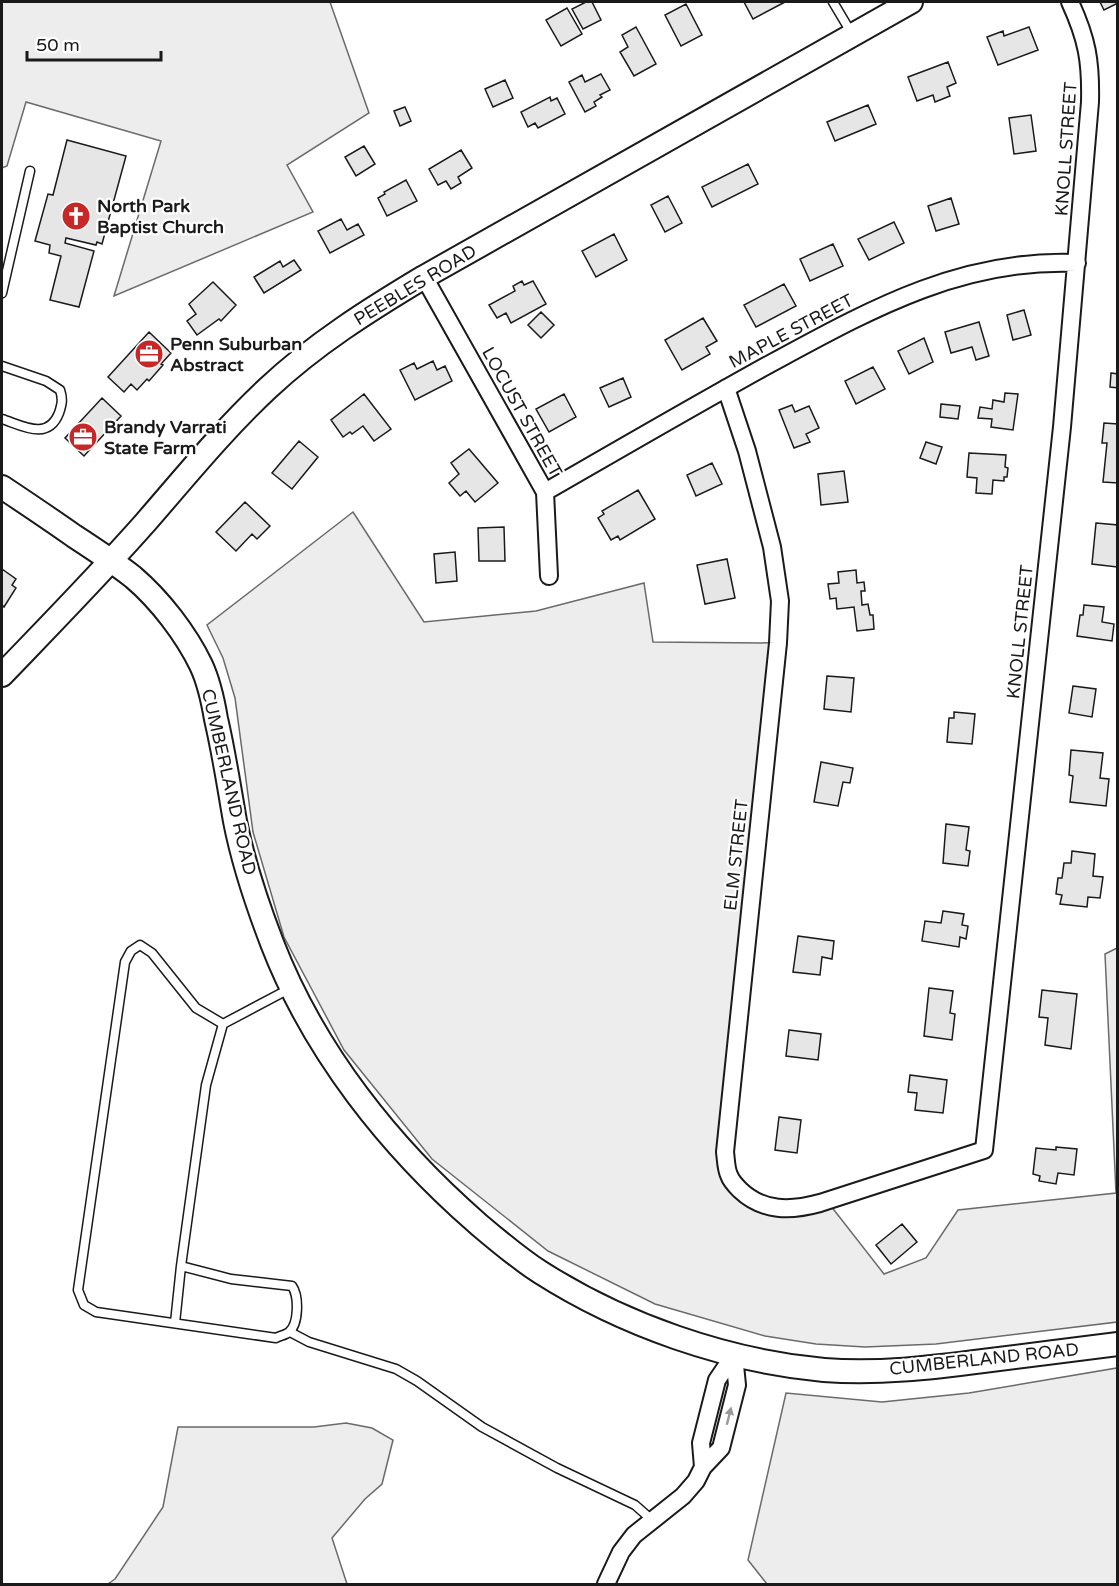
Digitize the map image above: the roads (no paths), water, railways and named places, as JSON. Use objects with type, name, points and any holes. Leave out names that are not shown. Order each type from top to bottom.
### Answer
[{"type":"street","name":"PEEBLES ROAD","points":[[2,675],[81,594],[219,438],[269,387],[316,348],[367,311],[911,2]]},
{"type":"street","name":"KNOLL STREET","points":[[871,1187],[984,1150],[1063,415],[1077,263],[1091,75],[1086,41],[1070,2]]},
{"type":"street","name":"MAPLE STREET","points":[[544,492],[726,388],[857,317],[936,283],[1002,267],[1077,263]]},
{"type":"street","name":"LOCUST STREET","points":[[424,278],[544,492],[549,576]]},
{"type":"street","name":"ELM STREET","points":[[726,388],[747,451],[772,547],[780,602],[776,666],[725,1139],[726,1165],[729,1176],[743,1193],[765,1206],[775,1208],[804,1208],[871,1187]]},
{"type":"street","name":"CUMBERLAND ROAD","points":[[2,487],[110,560],[138,582],[180,631],[201,666],[211,696],[236,826],[253,888],[272,944],[291,987],[342,1074],[380,1124],[411,1160],[448,1197],[501,1243],[548,1277],[632,1320],[734,1355],[764,1362],[824,1370],[914,1370],[1118,1344]]},
{"type":"street","points":[[606,1584],[621,1551],[634,1535],[683,1496],[696,1481],[703,1467],[701,1443],[717,1380],[734,1355]]},
{"type":"lane","points":[[833,2],[852,34]]},
{"type":"lane","points":[[2,293],[30,171]]},
{"type":"lane","points":[[2,366],[46,381],[60,390],[63,401],[54,424],[45,429],[32,429],[2,419]]},
{"type":"lane","points":[[181,1266],[231,1279],[292,1286],[298,1301],[290,1332],[276,1338],[96,1312],[84,1305],[78,1290],[125,962],[131,951],[140,945],[152,953],[196,1008],[223,1024]]},
{"type":"lane","points":[[175,1323],[206,1085],[223,1024],[291,987]]},
{"type":"lane","points":[[290,1332],[309,1342],[396,1369],[482,1427],[557,1468],[635,1505],[652,1520]]},
{"type":"place","name":"North Park Baptist Church","points":[[76,216]]},
{"type":"place","name":"Penn Suburban Abstract","points":[[149,354]]},
{"type":"place","name":"Brandy Varrati State Farm","points":[[83,437]]}]
